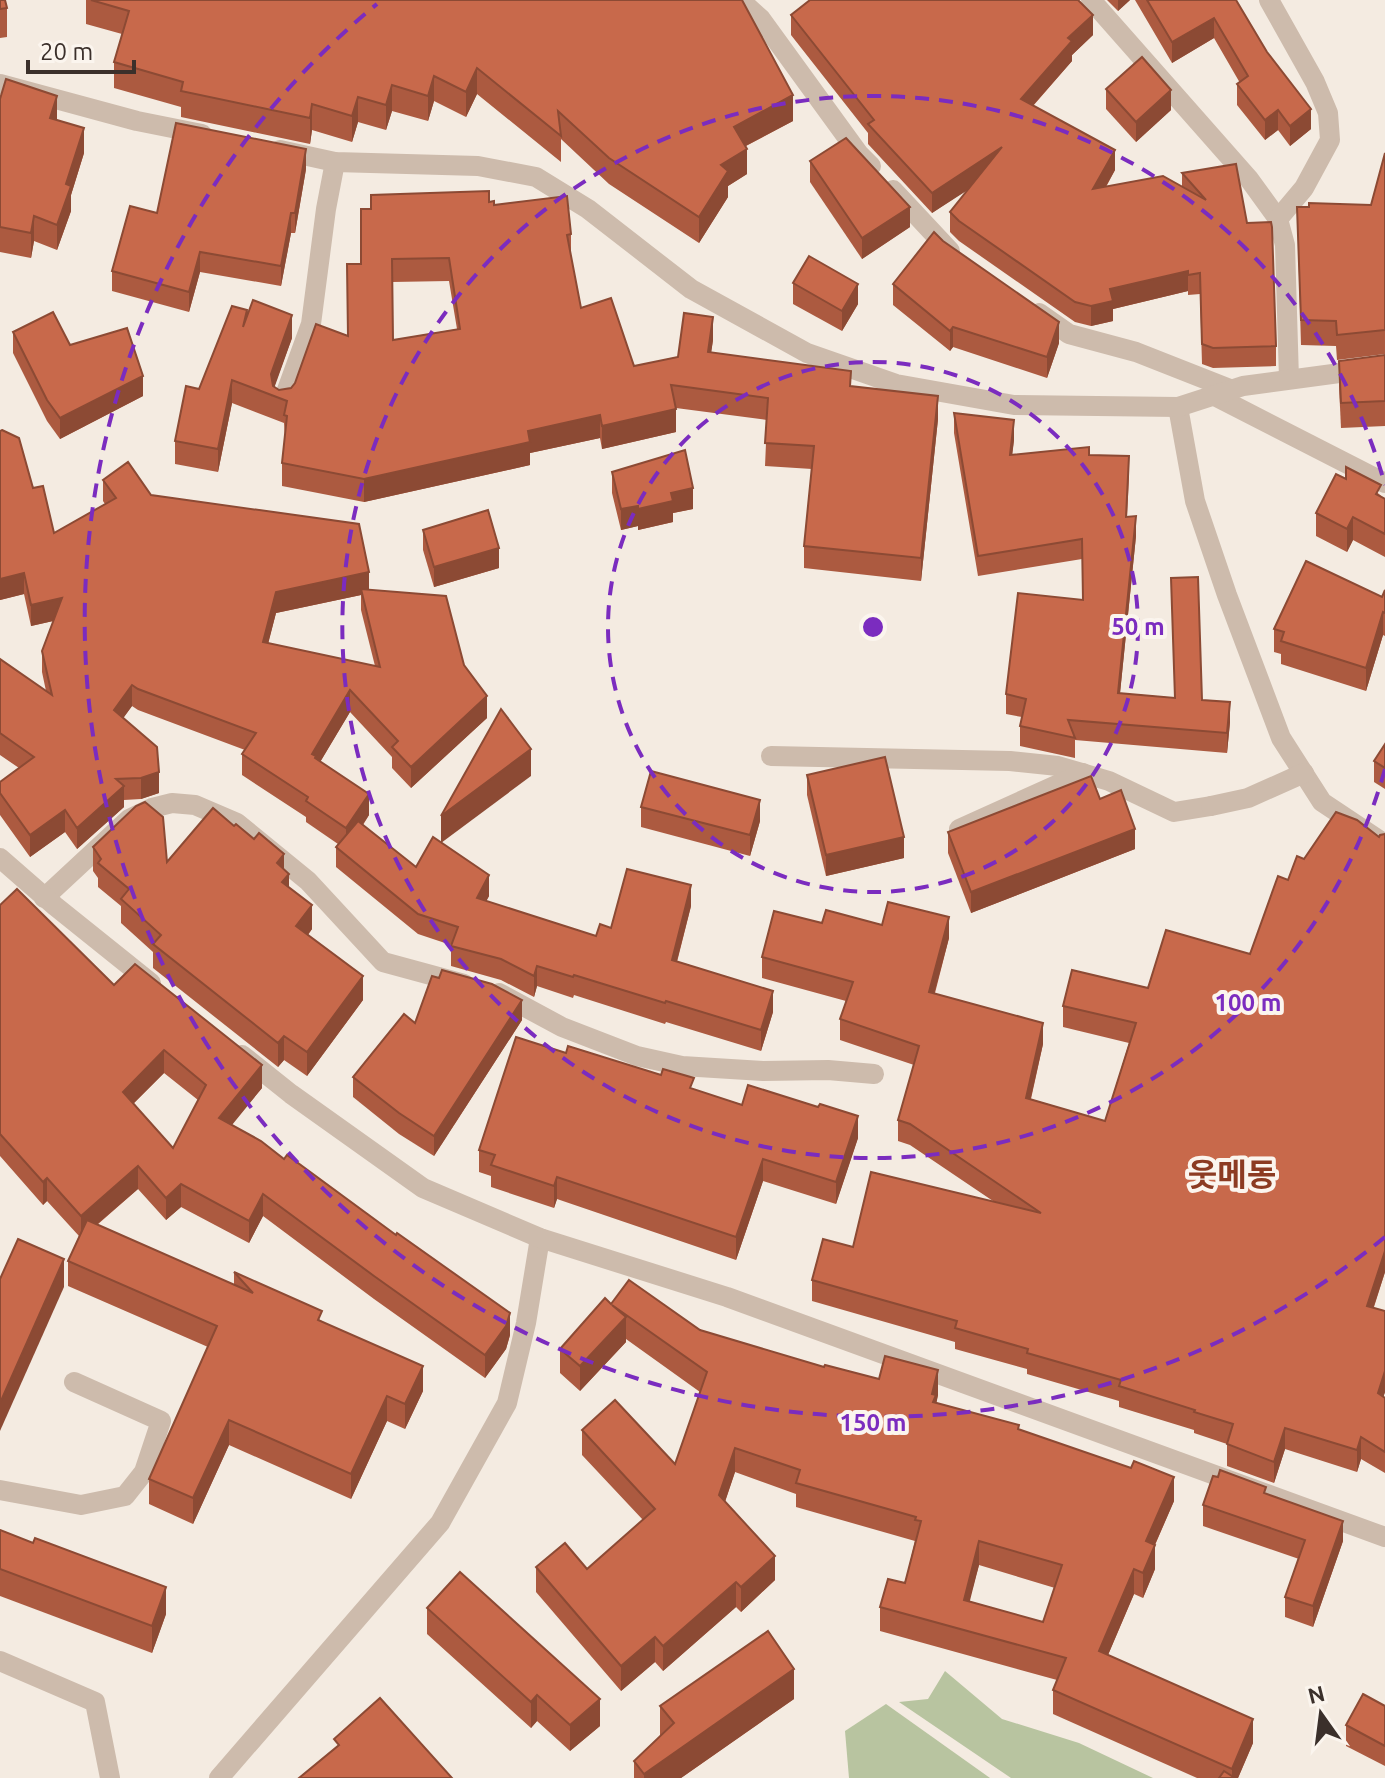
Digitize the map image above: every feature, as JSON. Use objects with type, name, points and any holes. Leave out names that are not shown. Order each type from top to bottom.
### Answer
[{"type":"street","points":[[740,0],[761,19],[859,154],[950,251],[962,259]]},
{"type":"street","points":[[1091,0],[1249,179],[1278,219],[1285,245],[1289,379]]},
{"type":"street","points":[[1269,0],[1315,82],[1328,113],[1330,140],[1304,188],[1278,219]]},
{"type":"street","points":[[0,84],[137,121],[214,137]]},
{"type":"street","points":[[259,146],[335,162],[478,166],[536,177],[588,209],[691,289],[807,353],[896,384],[1014,405],[1178,407],[1243,386],[1385,367]]},
{"type":"street","points":[[283,401],[311,324],[335,162]]},
{"type":"street","points":[[1021,301],[1069,334],[1136,352],[1222,392],[1385,483]]},
{"type":"street","points":[[1178,407],[1195,501],[1281,738],[1322,802],[1385,844]]},
{"type":"street","points":[[771,756],[1010,761],[1058,766],[1109,781],[1174,812],[1248,798],[1304,773]]},
{"type":"street","points":[[949,833],[1083,773]]},
{"type":"street","points":[[44,898],[129,819],[172,803],[195,805],[237,823],[308,881],[383,962],[497,992],[562,1027],[637,1056],[682,1066],[874,1074]]},
{"type":"street","points":[[0,858],[44,898],[167,995]]},
{"type":"street","points":[[229,1044],[291,1094],[423,1188],[540,1238],[727,1297],[1385,1537]]},
{"type":"street","points":[[219,1778],[440,1523],[507,1403],[526,1323],[540,1238]]},
{"type":"street","points":[[0,1490],[81,1505],[125,1496],[144,1472],[161,1421],[74,1382]]},
{"type":"street","points":[[0,1661],[95,1702],[110,1778]]},
{"type":"green space","points":[[945,1671],[1002,1719],[1079,1743],[1153,1778],[1011,1778],[899,1702],[928,1699]]},
{"type":"green space","points":[[886,1704],[990,1778],[849,1778],[845,1731]]},
{"type":"building","points":[[0,0],[5,0],[7,8],[0,9]]},
{"type":"building","points":[[91,0],[742,0],[793,95],[734,127],[747,149],[721,165],[728,171],[699,217],[609,158],[558,111],[561,136],[477,68],[466,92],[434,76],[428,96],[392,85],[386,105],[358,97],[352,116],[312,104],[310,118],[181,91],[183,82],[114,62],[129,11]]},
{"type":"building","points":[[810,0],[1078,0],[1093,15],[1068,38],[1072,41],[1021,99],[1115,150],[1093,189],[1163,176],[1206,200],[1182,173],[1236,164],[1247,223],[1271,222],[1276,346],[1213,348],[1202,344],[1200,273],[1188,275],[1188,271],[1110,289],[1113,301],[1091,306],[1075,302],[959,221],[950,212],[1002,147],[932,193],[868,124],[874,120],[791,15]]},
{"type":"building","points":[[1147,0],[1236,0],[1267,52],[1311,109],[1290,126],[1278,110],[1265,120],[1237,84],[1248,76],[1214,18],[1172,42]]},
{"type":"building","points":[[1142,57],[1171,90],[1136,122],[1106,89]]},
{"type":"building","points":[[6,79],[57,96],[50,118],[84,128],[66,184],[71,186],[57,225],[34,216],[31,233],[0,227],[0,99]]},
{"type":"building","points":[[176,123],[306,149],[295,213],[291,213],[281,266],[200,252],[189,292],[112,271],[130,206],[157,213]]},
{"type":"building","points":[[846,138],[910,207],[862,238],[810,161]]},
{"type":"building","points":[[1385,153],[1385,330],[1337,335],[1336,321],[1301,320],[1297,207],[1309,207],[1309,203],[1371,205]]},
{"type":"building","points":[[489,191],[489,202],[494,201],[494,205],[567,196],[571,234],[567,235],[581,308],[611,298],[634,366],[678,357],[684,313],[713,317],[708,352],[851,371],[850,386],[938,396],[921,558],[804,546],[814,446],[765,443],[768,398],[671,385],[676,409],[602,426],[600,415],[528,431],[530,442],[364,479],[282,463],[287,401],[232,380],[218,449],[175,441],[186,386],[199,389],[232,306],[247,310],[243,327],[253,300],[292,315],[271,374],[273,386],[279,390],[291,388],[295,383],[316,324],[348,336],[347,264],[361,264],[361,209],[371,209],[371,195]],"holes":[[[449,258],[460,329],[393,340],[392,259]]]},
{"type":"building","points":[[934,232],[1059,322],[1047,357],[953,327],[950,331],[893,284]]},
{"type":"building","points":[[809,256],[858,284],[842,311],[793,283]]},
{"type":"building","points":[[53,312],[70,345],[127,328],[143,376],[60,418],[47,400],[13,332]]},
{"type":"building","points":[[1385,355],[1385,401],[1341,403],[1339,361]]},
{"type":"building","points":[[954,413],[1014,420],[1010,455],[1089,447],[1089,455],[1129,456],[1126,517],[1136,516],[1118,693],[1175,698],[1171,578],[1198,577],[1202,700],[1230,702],[1227,733],[1068,720],[1075,738],[1020,726],[1026,699],[1006,694],[1018,593],[1083,600],[1082,539],[978,556]]},
{"type":"building","points":[[2,430],[19,438],[33,488],[43,486],[54,533],[116,498],[103,480],[128,462],[151,495],[359,524],[369,572],[276,592],[263,642],[380,667],[361,589],[446,596],[464,665],[487,696],[411,767],[392,747],[398,741],[350,690],[312,754],[369,794],[346,828],[306,801],[308,797],[242,754],[256,733],[132,685],[114,710],[157,747],[159,772],[141,778],[116,779],[124,786],[77,828],[65,810],[30,835],[0,793],[0,782],[34,757],[0,733],[0,659],[52,695],[42,651],[62,598],[31,605],[24,573],[0,579]]},
{"type":"building","points":[[685,450],[693,488],[671,493],[673,501],[638,509],[638,506],[621,509],[612,472]]},
{"type":"building","points":[[1346,467],[1381,485],[1376,494],[1385,499],[1385,534],[1353,517],[1347,529],[1316,513],[1336,474],[1346,479]]},
{"type":"building","points":[[488,510],[499,548],[434,567],[423,530]]},
{"type":"building","points":[[1306,561],[1382,597],[1385,590],[1385,613],[1366,668],[1281,641],[1284,632],[1274,629]]},
{"type":"building","points":[[501,709],[531,749],[441,816]]},
{"type":"building","points":[[1385,744],[1385,768],[1374,761]]},
{"type":"building","points":[[885,757],[904,837],[826,855],[807,775]]},
{"type":"building","points":[[651,771],[760,800],[750,835],[641,807]]},
{"type":"building","points":[[1091,776],[1100,799],[1121,790],[1135,829],[971,892],[948,832]]},
{"type":"building","points":[[145,802],[163,817],[167,862],[213,808],[254,839],[259,833],[284,854],[277,863],[289,874],[282,882],[312,905],[296,926],[363,976],[307,1052],[284,1036],[278,1043],[153,944],[161,935],[121,899],[129,889],[98,863],[101,859],[93,847],[136,806]]},
{"type":"building","points":[[1336,812],[1357,820],[1379,837],[1385,834],[1385,1251],[1367,1306],[1385,1311],[1385,1371],[1378,1393],[1385,1398],[1385,1452],[1361,1437],[1357,1450],[1285,1428],[1274,1462],[1227,1444],[1233,1424],[1119,1386],[1121,1380],[955,1328],[957,1321],[812,1280],[823,1239],[853,1247],[871,1172],[1041,1213],[910,1124],[898,1120],[919,1046],[840,1019],[853,982],[762,957],[774,911],[822,923],[826,910],[882,925],[888,902],[949,917],[929,992],[1043,1023],[1026,1098],[1105,1121],[1136,1023],[1063,1006],[1072,970],[1148,988],[1166,930],[1250,954],[1278,876],[1288,880],[1297,856],[1304,859]]},
{"type":"building","points":[[358,821],[416,867],[433,837],[489,875],[477,898],[596,936],[600,924],[611,928],[627,869],[691,885],[672,960],[773,991],[761,1030],[537,966],[534,976],[501,959],[451,946],[458,927],[418,914],[336,847]]},
{"type":"building","points":[[17,889],[114,985],[135,964],[262,1065],[219,1118],[261,1141],[284,1159],[287,1155],[510,1313],[506,1326],[485,1355],[263,1194],[249,1221],[181,1184],[166,1198],[138,1166],[81,1216],[47,1178],[43,1182],[0,1134],[0,905]],"holes":[[[164,1050],[206,1085],[173,1148],[123,1092]]]},
{"type":"building","points":[[442,970],[492,984],[522,1000],[434,1136],[353,1077],[404,1014],[415,1023],[432,976],[439,978]]},
{"type":"building","points":[[516,1037],[566,1053],[568,1046],[661,1075],[663,1069],[694,1078],[690,1088],[742,1105],[748,1085],[858,1116],[836,1182],[763,1159],[736,1237],[557,1177],[554,1186],[491,1165],[495,1155],[479,1150]]},
{"type":"building","points":[[87,1220],[253,1293],[234,1272],[322,1311],[318,1320],[423,1366],[405,1404],[387,1396],[351,1474],[229,1420],[193,1498],[149,1479],[217,1326],[68,1261]]},
{"type":"building","points":[[18,1239],[64,1259],[0,1403],[0,1279]]},
{"type":"building","points":[[629,1280],[700,1330],[824,1367],[879,1379],[885,1356],[938,1370],[933,1402],[1019,1425],[1018,1429],[1131,1468],[1134,1461],[1174,1477],[1146,1541],[1155,1545],[1143,1573],[1134,1569],[1099,1651],[1253,1719],[1232,1769],[1053,1690],[1066,1658],[880,1607],[888,1579],[905,1583],[921,1521],[796,1483],[800,1470],[735,1448],[719,1495],[775,1556],[741,1587],[736,1582],[663,1646],[655,1637],[621,1666],[536,1567],[565,1543],[587,1569],[655,1509],[582,1430],[615,1400],[675,1464],[707,1372],[612,1305],[626,1317],[580,1366],[560,1349],[605,1298],[611,1304]],"holes":[[[979,1541],[1062,1565],[1043,1622],[964,1600]]]},
{"type":"building","points":[[1220,1470],[1266,1487],[1264,1493],[1343,1521],[1313,1606],[1285,1597],[1305,1540],[1203,1505],[1213,1476],[1218,1477]]},
{"type":"building","points":[[0,1530],[33,1543],[35,1538],[166,1587],[152,1626],[0,1569]]},
{"type":"building","points":[[460,1572],[600,1699],[570,1725],[537,1695],[531,1702],[427,1608]]},
{"type":"building","points":[[768,1631],[794,1669],[644,1774],[634,1761],[674,1723],[660,1706]]},
{"type":"building","points":[[1363,1694],[1385,1706],[1385,1746],[1346,1725]]},
{"type":"building","points":[[380,1698],[452,1778],[299,1778],[339,1745],[334,1739]]},
{"type":"building","points":[[1224,1771],[1235,1778],[1219,1778]]},
{"type":"district","name":"웃메동","points":[[1232,1175]]}]
